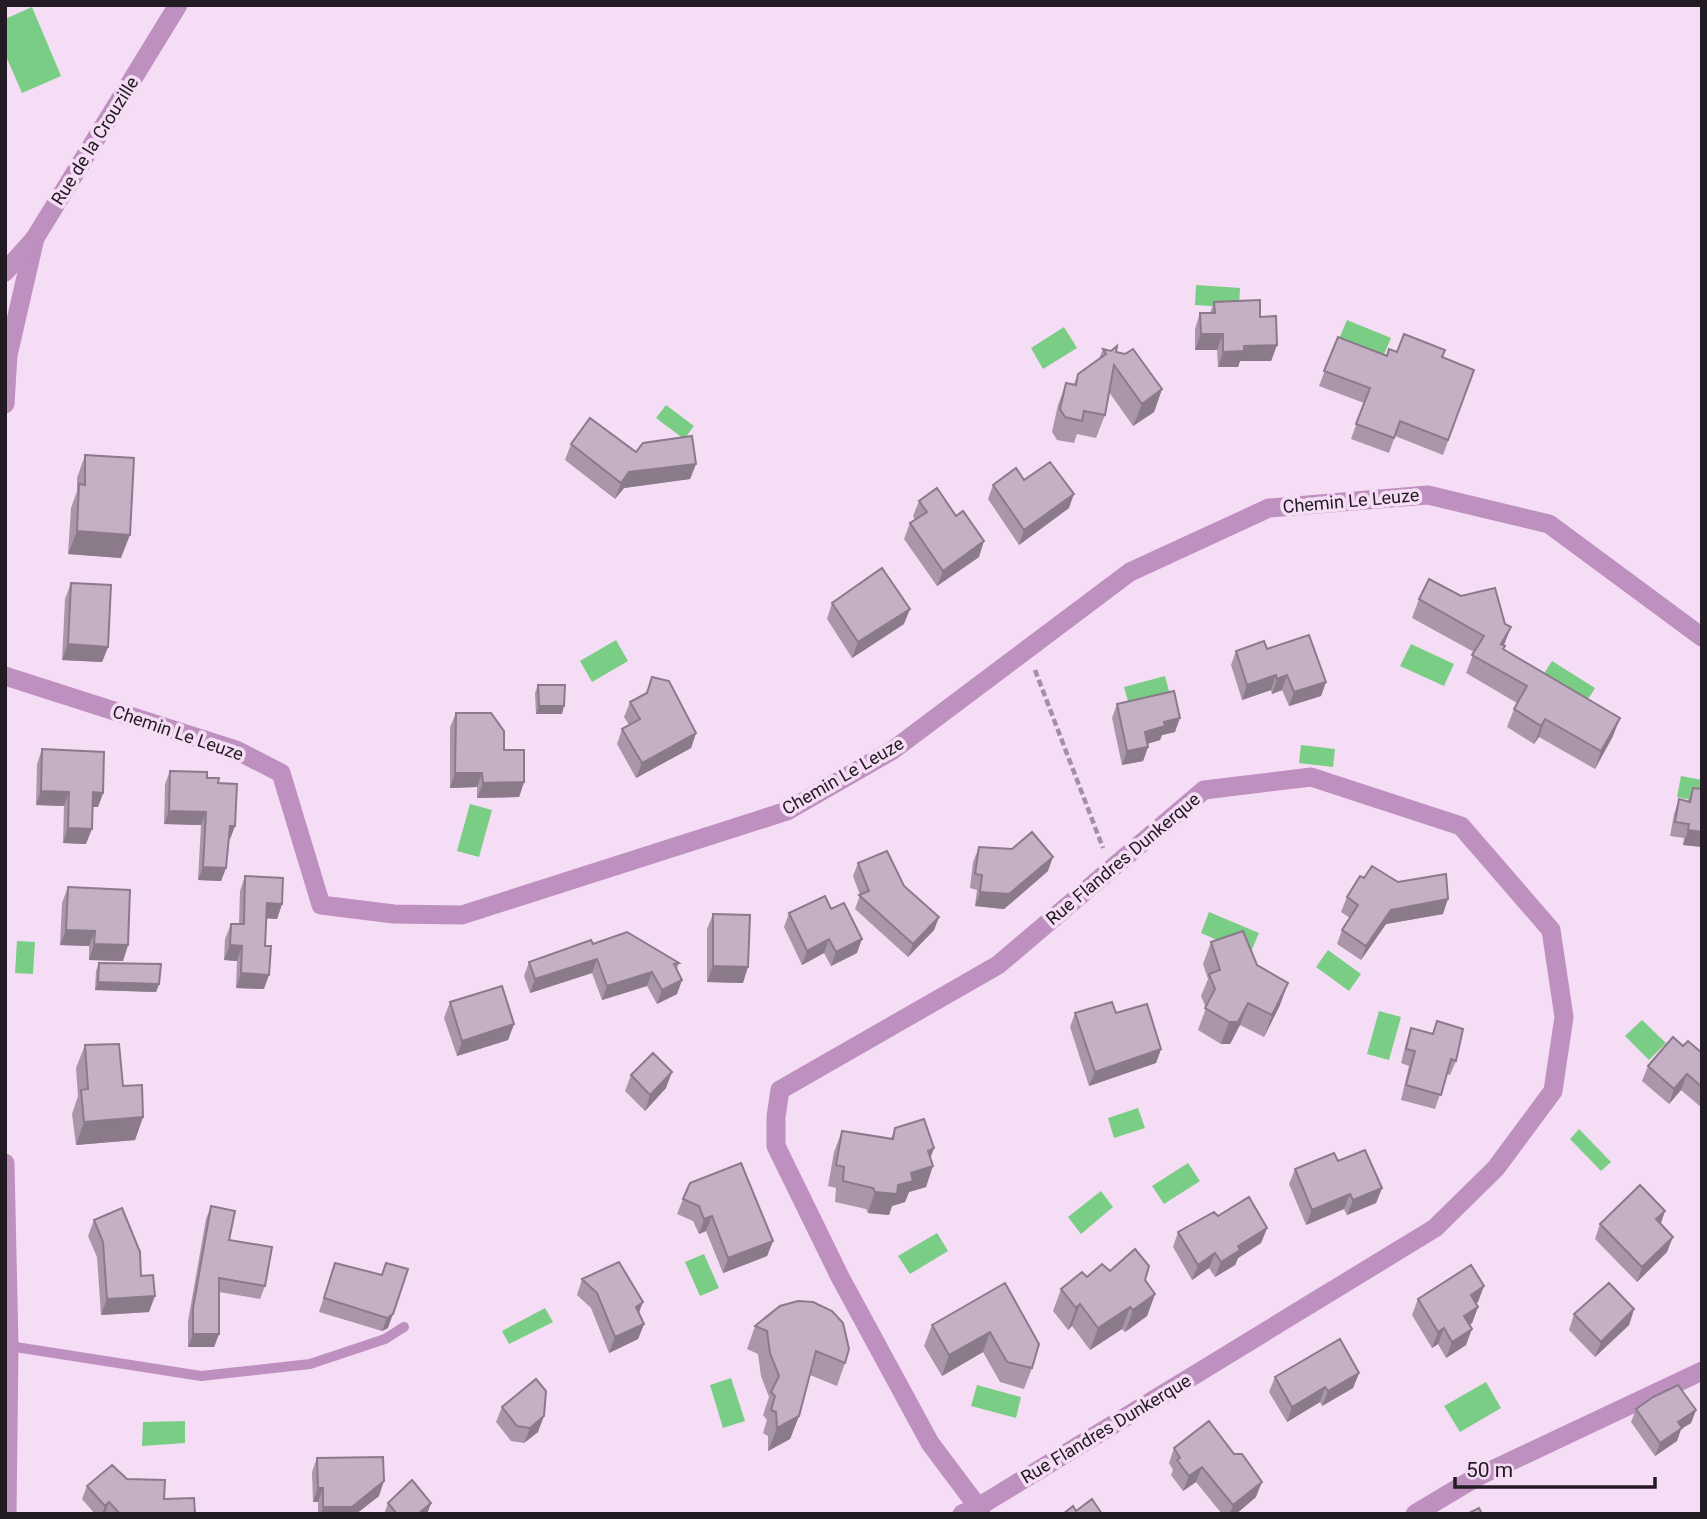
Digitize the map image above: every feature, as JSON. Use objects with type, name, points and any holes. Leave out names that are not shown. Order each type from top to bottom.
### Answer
[{"type":"street","name":"Rue de la Crouzille","points":[[5,272],[35,238],[178,5]]},
{"type":"street","points":[[5,404],[8,355],[35,238]]},
{"type":"street","name":"Chemin Le Leuze","points":[[5,676],[236,750],[281,773],[321,905],[394,914],[462,915],[787,811],[893,750],[1130,572],[1269,508],[1428,495],[1549,524],[1702,637]]},
{"type":"street","name":"Rue Flandres Dunkerque","points":[[1311,776],[1461,826],[1551,930],[1564,1017],[1553,1091],[1496,1168],[1435,1228],[974,1512],[930,1443],[840,1277],[776,1146],[780,1090],[998,965],[1205,790],[1311,776]]},
{"type":"street","points":[[5,1163],[9,1346],[7,1514]]},
{"type":"street","points":[[1415,1514],[1475,1478],[1702,1371]]},
{"type":"lane","points":[[9,1346],[201,1376],[310,1364],[385,1339],[404,1327]]},
{"type":"path","points":[[1027,650],[1111,869]]},
{"type":"shaded area","points":[[32,7],[61,76],[22,93],[5,54],[5,19]]},
{"type":"shaded area","points":[[1196,285],[1240,288],[1239,308],[1195,305]]},
{"type":"shaded area","points":[[1347,320],[1391,338],[1380,364],[1336,346]]},
{"type":"shaded area","points":[[1064,327],[1077,348],[1043,369],[1031,348]]},
{"type":"shaded area","points":[[666,405],[694,426],[684,439],[656,418]]},
{"type":"shaded area","points":[[616,640],[628,661],[592,682],[580,661]]},
{"type":"shaded area","points":[[1411,644],[1454,664],[1444,686],[1400,666]]},
{"type":"shaded area","points":[[1552,661],[1595,688],[1582,709],[1539,681]]},
{"type":"shaded area","points":[[1165,676],[1170,695],[1129,705],[1124,687]]},
{"type":"shaded area","points":[[1301,745],[1335,749],[1333,767],[1299,763]]},
{"type":"shaded area","points":[[1681,776],[1702,780],[1702,802],[1677,797]]},
{"type":"shaded area","points":[[470,804],[492,810],[479,857],[457,851]]},
{"type":"shaded area","points":[[1209,912],[1259,933],[1250,954],[1201,933]]},
{"type":"shaded area","points":[[17,941],[35,942],[33,974],[15,973]]},
{"type":"shaded area","points":[[1328,950],[1361,974],[1349,991],[1316,967]]},
{"type":"shaded area","points":[[1379,1011],[1401,1017],[1389,1060],[1367,1054]]},
{"type":"shaded area","points":[[1642,1020],[1666,1043],[1649,1060],[1625,1036]]},
{"type":"shaded area","points":[[1138,1108],[1145,1128],[1114,1138],[1108,1118]]},
{"type":"shaded area","points":[[1579,1129],[1611,1162],[1601,1171],[1570,1139]]},
{"type":"shaded area","points":[[1188,1163],[1200,1181],[1164,1204],[1152,1186]]},
{"type":"shaded area","points":[[1101,1191],[1113,1207],[1081,1234],[1068,1217]]},
{"type":"shaded area","points":[[937,1233],[948,1251],[910,1274],[898,1256]]},
{"type":"shaded area","points":[[704,1254],[719,1288],[700,1296],[685,1262]]},
{"type":"shaded area","points":[[545,1308],[553,1322],[509,1344],[502,1331]]},
{"type":"shaded area","points":[[731,1378],[745,1421],[723,1428],[710,1385]]},
{"type":"shaded area","points":[[1486,1382],[1501,1408],[1460,1432],[1444,1406]]},
{"type":"shaded area","points":[[977,1385],[1021,1397],[1016,1418],[971,1406]]},
{"type":"shaded area","points":[[185,1421],[185,1443],[142,1446],[143,1422]]},
{"type":"building","points":[[1260,300],[1260,317],[1276,316],[1277,345],[1244,346],[1244,351],[1223,352],[1223,334],[1201,334],[1200,313],[1215,313],[1214,302]]},
{"type":"building","points":[[1404,334],[1445,350],[1442,357],[1474,370],[1448,440],[1400,421],[1394,438],[1356,424],[1370,388],[1324,371],[1338,337],[1387,356],[1389,349],[1397,352]]},
{"type":"building","points":[[1117,346],[1116,352],[1125,354],[1133,349],[1162,389],[1142,404],[1114,365],[1105,415],[1084,411],[1082,421],[1065,417],[1060,409],[1066,383],[1076,385],[1078,374],[1106,354],[1103,349],[1111,351]]},
{"type":"building","points":[[590,418],[636,452],[643,443],[692,436],[696,464],[629,472],[621,483],[571,444]]},
{"type":"building","points":[[85,455],[134,458],[130,535],[77,531],[79,484],[85,485]]},
{"type":"building","points":[[1050,462],[1074,494],[1024,530],[993,485],[1016,468],[1024,480]]},
{"type":"building","points":[[937,488],[956,516],[963,511],[984,541],[943,571],[910,523],[927,512],[919,501]]},
{"type":"building","points":[[882,568],[910,609],[858,642],[832,603]]},
{"type":"building","points":[[1429,579],[1461,596],[1495,588],[1505,624],[1511,627],[1501,644],[1505,646],[1503,649],[1620,718],[1601,751],[1545,719],[1541,726],[1514,709],[1527,686],[1472,655],[1484,636],[1419,599]]},
{"type":"building","points":[[71,583],[111,585],[108,647],[68,644]]},
{"type":"building","points":[[1309,635],[1326,682],[1294,692],[1287,675],[1277,679],[1276,675],[1247,685],[1236,651],[1264,641],[1267,649]]},
{"type":"building","points":[[652,677],[669,681],[696,733],[642,763],[622,729],[640,719],[630,702],[647,693]]},
{"type":"building","points":[[538,685],[565,685],[564,706],[539,706]]},
{"type":"building","points":[[1174,691],[1180,718],[1164,722],[1165,726],[1145,732],[1148,747],[1127,751],[1117,704]]},
{"type":"building","points":[[456,713],[491,713],[504,731],[504,750],[524,750],[524,782],[483,783],[482,773],[455,773]]},
{"type":"building","points":[[42,749],[104,752],[103,793],[93,792],[92,829],[68,828],[69,792],[41,791]]},
{"type":"building","points":[[170,771],[207,772],[207,778],[219,778],[218,783],[237,784],[235,826],[230,826],[226,868],[203,867],[206,812],[169,811]]},
{"type":"building","points":[[1693,788],[1702,789],[1702,832],[1688,830],[1689,824],[1675,822],[1679,799],[1690,802]]},
{"type":"building","points":[[1032,832],[1053,857],[1009,894],[980,892],[982,875],[975,874],[979,847],[1012,849]]},
{"type":"building","points":[[887,851],[904,886],[939,917],[913,944],[859,895],[869,891],[858,863]]},
{"type":"building","points":[[1372,866],[1398,882],[1446,874],[1448,899],[1391,910],[1366,946],[1342,930],[1358,905],[1347,897],[1360,876],[1364,878]]},
{"type":"building","points":[[245,876],[283,878],[282,904],[267,903],[265,946],[271,946],[269,975],[241,973],[242,946],[230,945],[231,924],[244,924]]},
{"type":"building","points":[[68,887],[130,890],[128,945],[94,944],[95,931],[66,930]]},
{"type":"building","points":[[825,896],[831,909],[844,903],[862,939],[836,952],[829,939],[807,951],[789,913]]},
{"type":"building","points":[[713,914],[750,915],[748,967],[713,966]]},
{"type":"building","points":[[1243,931],[1257,965],[1288,983],[1272,1015],[1248,1003],[1238,1022],[1229,1022],[1205,1008],[1215,989],[1209,974],[1220,970],[1211,942]]},
{"type":"building","points":[[627,932],[679,963],[674,964],[682,980],[662,990],[652,972],[607,986],[597,959],[535,979],[529,962],[591,940],[593,944]]},
{"type":"building","points":[[99,963],[161,964],[159,984],[98,982]]},
{"type":"building","points":[[502,986],[514,1024],[462,1041],[450,1002]]},
{"type":"building","points":[[1112,1002],[1116,1013],[1147,1004],[1161,1049],[1095,1072],[1075,1013]]},
{"type":"building","points":[[1437,1021],[1463,1029],[1456,1061],[1451,1059],[1441,1095],[1406,1085],[1415,1051],[1406,1049],[1411,1028],[1433,1034]]},
{"type":"building","points":[[1673,1037],[1683,1046],[1688,1041],[1702,1053],[1702,1087],[1687,1074],[1674,1089],[1648,1066]]},
{"type":"building","points":[[119,1044],[123,1086],[142,1085],[143,1117],[84,1122],[81,1090],[88,1089],[85,1045]]},
{"type":"building","points":[[653,1053],[672,1072],[650,1095],[631,1075]]},
{"type":"building","points":[[924,1119],[934,1148],[928,1151],[933,1166],[911,1173],[913,1181],[898,1185],[897,1194],[875,1192],[873,1188],[843,1181],[844,1167],[836,1165],[842,1131],[893,1139],[895,1128]]},
{"type":"building","points":[[1365,1150],[1382,1188],[1353,1200],[1350,1194],[1312,1210],[1295,1169],[1334,1153],[1338,1161]]},
{"type":"building","points":[[741,1163],[773,1241],[728,1258],[712,1216],[704,1219],[699,1206],[683,1199],[690,1183]]},
{"type":"building","points":[[1640,1185],[1665,1211],[1656,1219],[1673,1237],[1642,1267],[1600,1224]]},
{"type":"building","points":[[1249,1197],[1267,1228],[1238,1246],[1240,1250],[1221,1262],[1215,1253],[1198,1265],[1178,1232],[1214,1212],[1218,1216]]},
{"type":"building","points":[[211,1206],[235,1211],[229,1240],[272,1247],[265,1286],[219,1278],[219,1334],[193,1334],[193,1308]]},
{"type":"building","points":[[122,1208],[140,1252],[141,1276],[153,1275],[155,1296],[107,1299],[103,1242],[94,1220]]},
{"type":"building","points":[[1135,1249],[1149,1266],[1145,1280],[1155,1294],[1133,1310],[1130,1307],[1098,1328],[1080,1304],[1076,1308],[1061,1289],[1082,1272],[1087,1277],[1102,1264],[1110,1271]]},
{"type":"building","points":[[619,1262],[643,1302],[636,1307],[644,1324],[615,1337],[597,1293],[582,1279]]},
{"type":"building","points":[[335,1263],[382,1275],[386,1263],[408,1269],[393,1314],[387,1318],[324,1298]]},
{"type":"building","points":[[1471,1265],[1484,1286],[1471,1295],[1478,1307],[1464,1316],[1472,1329],[1452,1342],[1444,1328],[1438,1332],[1418,1299]]},
{"type":"building","points":[[1005,1283],[1039,1344],[1032,1368],[1007,1362],[990,1332],[949,1355],[932,1325]]},
{"type":"building","points":[[1609,1283],[1634,1309],[1601,1342],[1574,1314]]},
{"type":"building","points":[[798,1301],[813,1302],[832,1311],[843,1323],[849,1349],[845,1363],[816,1351],[799,1416],[777,1428],[776,1412],[771,1410],[775,1396],[771,1392],[779,1376],[770,1353],[767,1331],[755,1326],[780,1306]]},
{"type":"building","points":[[1340,1339],[1359,1373],[1328,1391],[1325,1387],[1292,1407],[1275,1377]]},
{"type":"building","points":[[536,1379],[546,1391],[544,1416],[530,1428],[517,1426],[502,1407]]},
{"type":"building","points":[[1678,1385],[1696,1410],[1678,1422],[1682,1428],[1660,1443],[1636,1409]]},
{"type":"building","points":[[1209,1421],[1234,1454],[1242,1454],[1262,1482],[1233,1505],[1202,1467],[1189,1476],[1177,1460],[1180,1458],[1174,1448]]},
{"type":"building","points":[[383,1457],[384,1481],[352,1507],[323,1507],[323,1488],[318,1488],[317,1458]]},
{"type":"building","points":[[112,1465],[127,1479],[165,1480],[164,1499],[194,1498],[195,1514],[120,1514],[109,1502],[105,1506],[87,1486]]},
{"type":"building","points":[[412,1480],[431,1503],[418,1514],[397,1514],[388,1503]]},
{"type":"building","points":[[1092,1499],[1102,1514],[1063,1514],[1073,1506],[1076,1511]]},
{"type":"building","points":[[1479,1508],[1482,1514],[1467,1514]]}]
